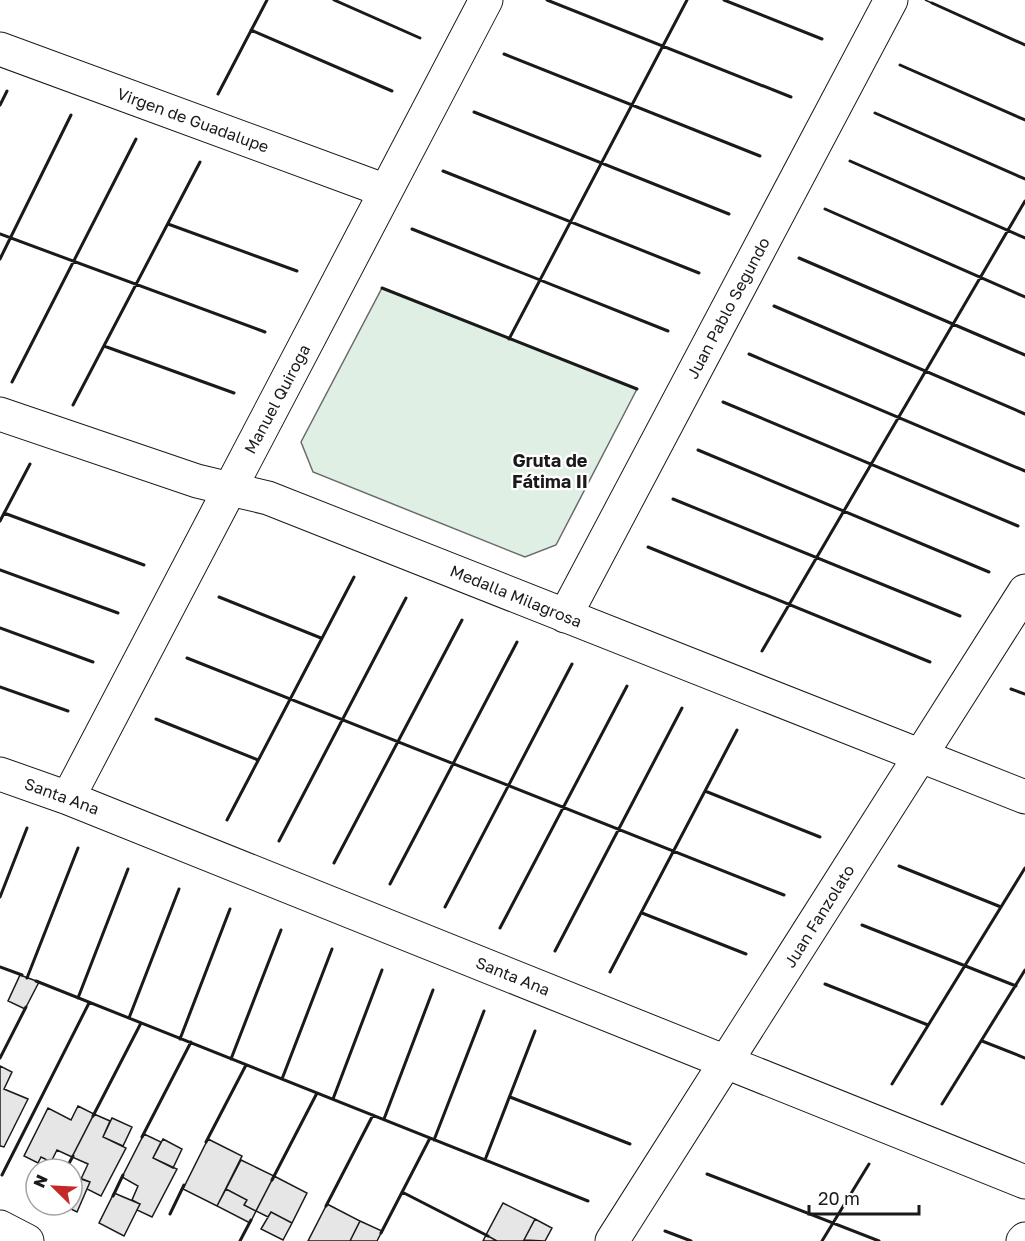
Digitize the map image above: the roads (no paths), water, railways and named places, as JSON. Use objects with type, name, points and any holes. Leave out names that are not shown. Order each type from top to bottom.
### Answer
[{"type":"street","name":"Manuel Quiroga","points":[[68,798],[486,0]]},
{"type":"street","name":"Juan Pablo Segundo","points":[[565,616],[891,0]]},
{"type":"street","name":"Virgen de Guadalupe","points":[[0,49],[386,191]]},
{"type":"street","name":"Medalla Milagrosa","points":[[0,414],[197,481],[268,498],[1025,797]]},
{"type":"street","name":"Juan Fanzolato","points":[[612,1241],[1025,591]]},
{"type":"street","name":"Santa Ana","points":[[0,774],[68,798],[1025,1182]]},
{"type":"street","points":[[0,1227],[27,1241]]},
{"type":"district","name":"Gruta de Fátima II","points":[[550,471]]}]
